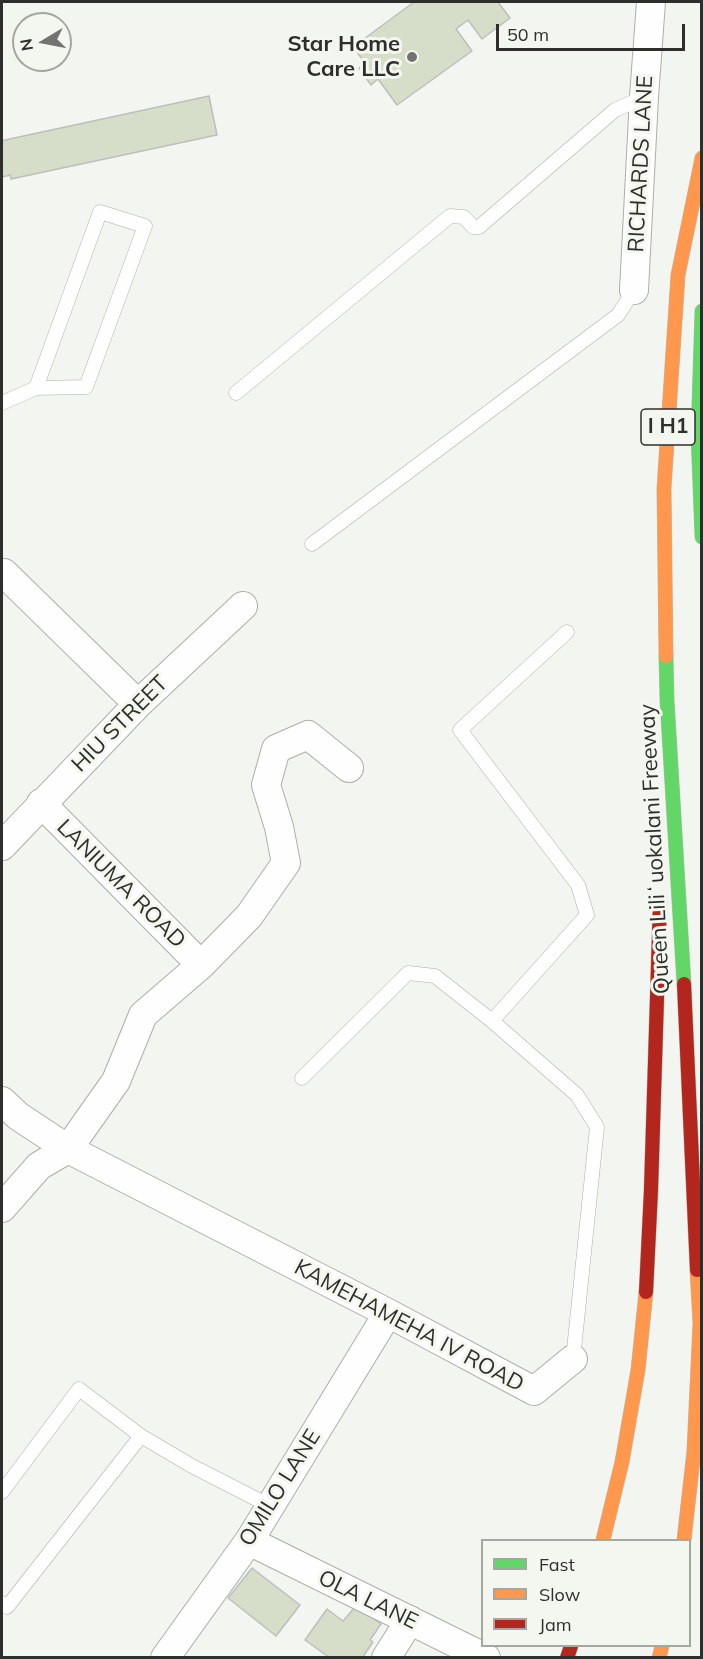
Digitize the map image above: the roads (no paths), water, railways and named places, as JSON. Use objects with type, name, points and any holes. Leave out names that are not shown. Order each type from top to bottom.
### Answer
[{"type":"highway","name":"Queen Liliʻuokalani Freeway","points":[[684,1539],[694,1451],[700,1323],[667,700],[664,488],[678,275],[702,158]]},
{"type":"highway","points":[[702,311],[698,435],[702,537]]},
{"type":"highway","points":[[662,839],[667,700]]},
{"type":"highway","points":[[603,1539],[622,1462],[638,1370],[646,1293],[660,885]]},
{"type":"street","name":"RICHARDS LANE","points":[[634,290],[651,2]]},
{"type":"street","points":[[4,573],[138,705]]},
{"type":"street","name":"HIU STREET","points":[[2,846],[138,705],[243,606]]},
{"type":"street","points":[[2,1208],[39,1166],[68,1149],[116,1081],[143,1015],[201,965],[249,916],[286,863],[279,827],[266,785],[276,749],[308,735],[349,768]]},
{"type":"street","name":"LANIUMA ROAD","points":[[41,804],[201,965]]},
{"type":"street","name":"KAMEHAMEHA IV ROAD","points":[[2,1101],[18,1116],[68,1149],[534,1391],[573,1359]]},
{"type":"street","name":"OMILO LANE","points":[[165,1658],[249,1542],[387,1313]]},
{"type":"street","name":"OLA LANE","points":[[249,1542],[486,1658]]},
{"type":"street","points":[[386,1658],[410,1620]]},
{"type":"lane","points":[[236,393],[450,216],[464,217],[473,227],[479,227],[615,110],[644,97]]},
{"type":"lane","points":[[2,402],[36,388],[86,387],[145,226],[100,212],[36,388]]},
{"type":"lane","points":[[312,544],[618,315],[634,290]]},
{"type":"lane","points":[[492,1022],[587,915],[578,885],[460,730],[567,632]]},
{"type":"lane","name":"KAMEHAMEHA IV ROAD","points":[[302,1078],[408,973],[435,976],[577,1095],[597,1127],[573,1359]]},
{"type":"lane","points":[[2,1492],[79,1389],[141,1436],[192,1467],[270,1506]]},
{"type":"lane","points":[[2,1603],[7,1607],[141,1436]]},
{"type":"place","name":"Star Home Care LLC","points":[[412,57]]}]
